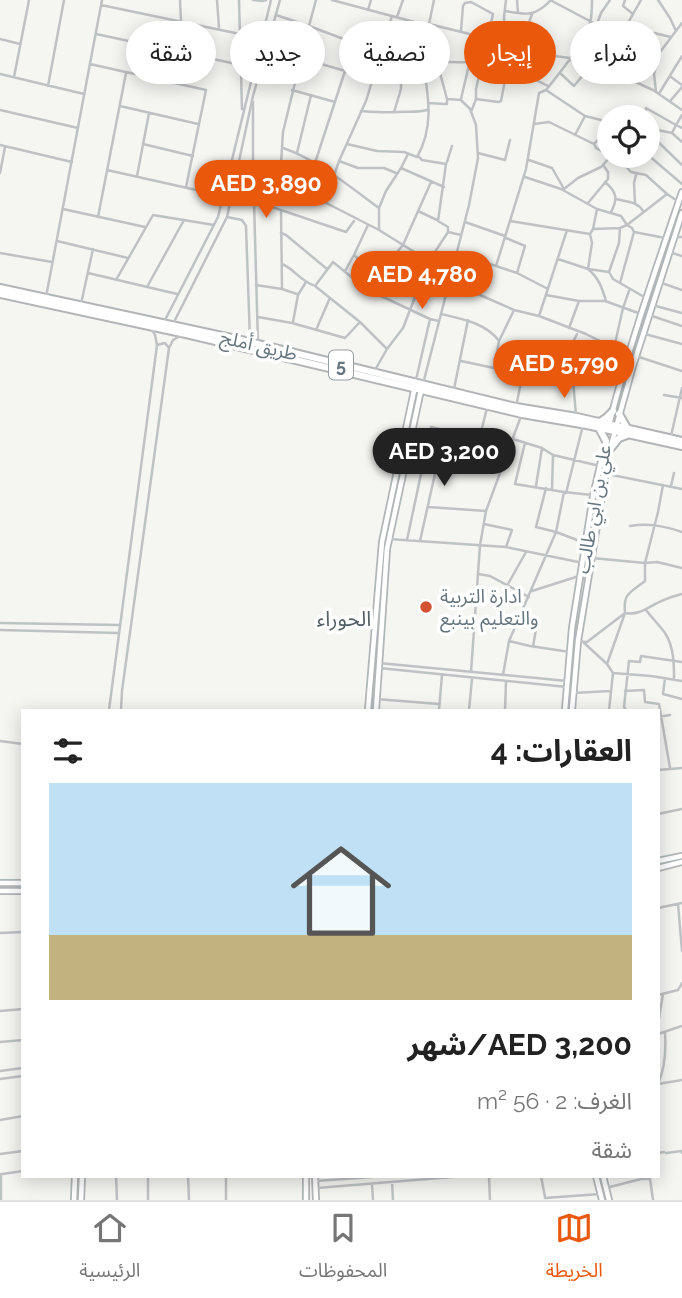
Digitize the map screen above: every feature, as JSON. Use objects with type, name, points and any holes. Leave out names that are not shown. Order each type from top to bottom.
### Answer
[{"type":"highway","name":"طريق أملج","points":[[0,288],[254,343],[522,414],[599,425]]},
{"type":"highway","name":"طريق أملج","points":[[0,294],[516,407],[577,417],[682,446]]},
{"type":"highway","points":[[606,441],[599,425],[616,412],[628,432],[611,448]]},
{"type":"highway","name":"طريق أملج","points":[[628,432],[682,441]]},
{"type":"main road","name":"علي بن ابي طالب","points":[[565,709],[569,652],[593,496],[628,355],[682,192]]},
{"type":"main road","name":"علي بن ابي طالب","points":[[616,412],[682,213]]},
{"type":"main road","points":[[376,709],[387,548],[419,386]]},
{"type":"main road","points":[[368,709],[382,542],[419,386]]},
{"type":"main road","name":"علي بن ابي طالب","points":[[572,709],[612,428]]},
{"type":"main road","points":[[660,861],[682,856]]},
{"type":"main road","points":[[660,868],[682,862]]},
{"type":"main road","points":[[0,883],[21,883]]},
{"type":"main road","points":[[0,891],[21,891]]},
{"type":"main road","points":[[74,1200],[75,1178]]},
{"type":"main road","points":[[81,1200],[82,1178]]},
{"type":"main road","points":[[306,1178],[306,1200]]},
{"type":"main road","points":[[315,1178],[316,1200]]},
{"type":"main road","points":[[596,1178],[601,1197]]},
{"type":"main road","points":[[604,1178],[609,1200]]},
{"type":"street","points":[[14,78],[29,0]]},
{"type":"street","points":[[48,86],[64,0]]},
{"type":"street","points":[[180,0],[181,21]]},
{"type":"street","points":[[217,0],[219,30]]},
{"type":"street","points":[[239,0],[240,21]]},
{"type":"street","points":[[253,0],[266,0]]},
{"type":"street","points":[[164,322],[218,216],[271,0]]},
{"type":"street","points":[[274,21],[280,0]]},
{"type":"street","points":[[310,21],[316,0]]},
{"type":"street","points":[[332,0],[411,21]]},
{"type":"street","points":[[368,10],[371,0]]},
{"type":"street","points":[[397,18],[403,0]]},
{"type":"street","points":[[430,21],[434,0]]},
{"type":"street","points":[[505,21],[506,0]]},
{"type":"street","points":[[517,0],[518,13]]},
{"type":"street","points":[[505,11],[532,14],[540,11],[551,0],[590,21],[592,0]]},
{"type":"street","points":[[598,21],[610,0]]},
{"type":"street","points":[[625,0],[623,6],[633,14]]},
{"type":"street","points":[[629,21],[640,0]]},
{"type":"street","points":[[666,0],[659,2],[676,31]]},
{"type":"street","points":[[46,297],[102,2],[177,21]]},
{"type":"street","points":[[461,31],[465,3],[471,2],[493,14],[491,21]]},
{"type":"street","points":[[530,21],[532,14]]},
{"type":"street","points":[[276,15],[294,21]]},
{"type":"street","points":[[391,21],[392,16]]},
{"type":"street","points":[[394,113],[401,89],[401,42],[407,20]]},
{"type":"street","points":[[661,51],[682,23]]},
{"type":"street","points":[[216,29],[230,32]]},
{"type":"street","points":[[450,29],[464,32]]},
{"type":"street","points":[[96,34],[230,63]]},
{"type":"street","points":[[661,35],[671,37]]},
{"type":"street","points":[[0,39],[20,44]]},
{"type":"street","points":[[658,93],[682,56]]},
{"type":"street","points":[[496,266],[524,177],[539,93],[547,88],[570,59],[556,57]]},
{"type":"street","points":[[90,64],[126,73],[98,217]]},
{"type":"street","points":[[560,73],[570,82]]},
{"type":"street","points":[[0,74],[84,94]]},
{"type":"street","points":[[670,77],[682,86],[670,102]]},
{"type":"street","points":[[178,84],[206,90],[186,187]]},
{"type":"street","points":[[242,84],[243,115]]},
{"type":"street","points":[[173,325],[227,218],[256,84]]},
{"type":"street","points":[[280,179],[283,132],[294,84]]},
{"type":"street","points":[[315,163],[341,84]]},
{"type":"street","points":[[334,176],[371,84]]},
{"type":"street","points":[[418,156],[426,137],[429,103],[427,84]]},
{"type":"street","points":[[429,103],[445,104],[447,99],[443,84]]},
{"type":"street","points":[[461,100],[465,84]]},
{"type":"street","points":[[471,112],[477,84]]},
{"type":"street","points":[[476,99],[501,101],[505,84]]},
{"type":"street","points":[[541,84],[585,116],[597,119]]},
{"type":"street","points":[[639,84],[658,93],[682,112],[672,133]]},
{"type":"street","points":[[656,84],[658,93]]},
{"type":"street","points":[[292,90],[335,102]]},
{"type":"street","points":[[297,153],[311,95]]},
{"type":"street","points":[[253,96],[257,317],[254,343]]},
{"type":"street","points":[[419,386],[465,222],[478,153],[477,125],[471,112],[461,100],[447,99]]},
{"type":"street","points":[[120,106],[199,124]]},
{"type":"street","points":[[361,111],[390,114],[428,109]]},
{"type":"street","points":[[0,110],[78,128]]},
{"type":"street","points":[[137,176],[149,113]]},
{"type":"street","points":[[575,135],[585,116]]},
{"type":"street","points":[[660,116],[682,128]]},
{"type":"street","points":[[534,124],[549,122],[594,144],[597,148]]},
{"type":"street","points":[[660,132],[672,133],[682,142]]},
{"type":"street","points":[[478,153],[505,160],[510,140]]},
{"type":"street","points":[[594,144],[597,141]]},
{"type":"street","points":[[660,142],[682,165]]},
{"type":"street","points":[[143,144],[193,156]]},
{"type":"street","points":[[347,144],[404,152],[422,160],[446,164]]},
{"type":"street","points":[[0,173],[2,146],[72,162]]},
{"type":"street","points":[[438,221],[446,164],[452,146]]},
{"type":"street","points":[[282,148],[315,163],[379,208]]},
{"type":"street","points":[[379,230],[379,208],[408,155]]},
{"type":"street","points":[[528,160],[552,168],[563,189]]},
{"type":"street","points":[[339,161],[358,168],[384,169],[396,173]]},
{"type":"street","points":[[660,165],[682,184]]},
{"type":"street","points":[[253,166],[379,230],[429,261]]},
{"type":"street","points":[[401,168],[444,187]]},
{"type":"street","points":[[563,189],[578,177],[597,168]]},
{"type":"street","points":[[588,203],[609,175],[605,168]]},
{"type":"street","points":[[626,168],[636,174],[646,175],[679,202]]},
{"type":"street","points":[[107,170],[223,196]]},
{"type":"street","points":[[635,203],[636,174]]},
{"type":"street","points":[[524,177],[563,189],[597,209],[621,216],[634,232],[666,238]]},
{"type":"street","points":[[366,289],[403,245],[431,182]]},
{"type":"street","points":[[605,182],[615,191],[616,199],[611,212]]},
{"type":"street","points":[[593,229],[620,229],[667,194]]},
{"type":"street","points":[[616,199],[635,203],[644,212]]},
{"type":"street","points":[[254,201],[346,232],[354,220]]},
{"type":"street","points":[[63,209],[146,228]]},
{"type":"street","points":[[588,269],[592,243],[590,234],[597,209]]},
{"type":"street","points":[[281,210],[282,289]]},
{"type":"street","points":[[373,373],[403,328],[429,261],[448,232],[448,227],[418,211]]},
{"type":"street","points":[[116,280],[153,215],[214,225]]},
{"type":"street","points":[[227,218],[242,220],[246,226],[254,343]]},
{"type":"street","points":[[148,287],[184,220]]},
{"type":"street","points":[[510,221],[590,234]]},
{"type":"street","points":[[465,222],[525,246],[517,274]]},
{"type":"street","points":[[345,271],[368,225]]},
{"type":"street","points":[[620,229],[619,243],[609,272],[613,279],[646,298]]},
{"type":"street","points":[[539,316],[567,230]]},
{"type":"street","points":[[448,232],[461,235]]},
{"type":"street","points":[[621,283],[634,232]]},
{"type":"street","points":[[281,233],[327,269]]},
{"type":"street","points":[[674,237],[682,237]]},
{"type":"street","points":[[207,238],[215,242]]},
{"type":"street","points":[[57,241],[129,258]]},
{"type":"street","points":[[81,304],[93,249]]},
{"type":"street","points":[[669,252],[682,257]]},
{"type":"street","points":[[0,253],[53,262]]},
{"type":"street","points":[[457,253],[517,274],[548,289]]},
{"type":"street","points":[[355,255],[374,278]]},
{"type":"street","points":[[558,259],[588,269],[609,272]]},
{"type":"street","points":[[315,286],[333,262],[366,289],[439,321]]},
{"type":"street","points":[[282,264],[360,322],[387,349]]},
{"type":"street","points":[[588,269],[596,275],[606,301]]},
{"type":"street","points":[[88,273],[178,294]]},
{"type":"street","points":[[397,277],[420,284]]},
{"type":"street","points":[[292,323],[298,295],[306,282]]},
{"type":"street","points":[[659,282],[682,290]]},
{"type":"street","points":[[256,285],[282,289],[298,295]]},
{"type":"street","points":[[448,286],[480,295],[514,310],[539,316],[628,355]]},
{"type":"street","points":[[614,348],[629,291]]},
{"type":"street","points":[[546,295],[579,301],[606,301],[641,314]]},
{"type":"street","points":[[316,330],[329,300]]},
{"type":"street","points":[[569,328],[579,301]]},
{"type":"street","points":[[652,305],[682,313]]},
{"type":"street","points":[[494,368],[499,341],[514,310]]},
{"type":"street","points":[[441,314],[468,320],[493,332],[499,341]]},
{"type":"street","points":[[649,315],[682,326]]},
{"type":"street","points":[[257,317],[292,323],[345,338],[360,322]]},
{"type":"street","points":[[419,386],[430,319]]},
{"type":"street","points":[[454,392],[468,320]]},
{"type":"street","points":[[109,709],[157,345],[149,326]]},
{"type":"street","points":[[643,333],[682,344]]},
{"type":"street","points":[[121,709],[169,348],[173,340],[186,334]]},
{"type":"street","points":[[565,358],[577,334]]},
{"type":"street","points":[[157,345],[165,343],[169,348]]},
{"type":"street","points":[[539,348],[553,356],[565,358],[578,366],[580,372]]},
{"type":"street","points":[[636,356],[682,371]]},
{"type":"street","points":[[460,361],[522,377]]},
{"type":"street","points":[[516,407],[522,377],[530,369],[573,380]]},
{"type":"street","points":[[577,417],[573,380],[580,372],[603,372],[622,376]]},
{"type":"street","points":[[671,438],[682,388]]},
{"type":"street","points":[[664,395],[681,398]]},
{"type":"street","points":[[479,437],[488,405]]},
{"type":"street","points":[[471,672],[480,545],[486,511],[522,414]]},
{"type":"street","points":[[503,675],[509,641],[556,532],[583,424]]},
{"type":"street","points":[[407,540],[431,427],[499,443]]},
{"type":"street","points":[[420,541],[446,429]]},
{"type":"street","points":[[513,439],[542,448],[553,455],[600,466]]},
{"type":"street","points":[[525,443],[515,484],[593,496]]},
{"type":"street","points":[[536,487],[542,448]]},
{"type":"street","points":[[552,490],[553,455]]},
{"type":"street","points":[[606,473],[682,489]]},
{"type":"street","points":[[671,486],[674,473]]},
{"type":"street","points":[[607,664],[625,613],[624,601],[645,581],[645,563],[663,485]]},
{"type":"street","points":[[546,488],[536,527],[586,544]]},
{"type":"street","points":[[428,507],[486,511]]},
{"type":"street","points":[[484,524],[512,530],[506,547]]},
{"type":"street","points":[[630,526],[655,524],[682,532]]},
{"type":"street","points":[[390,539],[506,547],[583,563]]},
{"type":"street","points":[[508,584],[526,552]]},
{"type":"street","points":[[592,558],[657,562],[682,568]]},
{"type":"street","points":[[478,574],[508,584],[529,597]]},
{"type":"street","points":[[532,591],[581,576]]},
{"type":"street","points":[[625,613],[633,615],[662,600],[682,594]]},
{"type":"street","points":[[646,610],[664,631],[669,643],[674,661],[674,680]]},
{"type":"street","points":[[580,641],[587,642],[625,613]]},
{"type":"street","points":[[518,622],[536,629],[533,647]]},
{"type":"street","points":[[0,623],[119,625]]},
{"type":"street","points":[[0,630],[118,632]]},
{"type":"street","points":[[509,641],[569,652]]},
{"type":"street","points":[[580,641],[607,664],[613,673],[609,709]]},
{"type":"street","points":[[625,709],[629,661],[640,662],[641,656],[682,662]]},
{"type":"street","points":[[379,666],[503,675],[567,684]]},
{"type":"street","points":[[379,666],[506,682],[567,684]]},
{"type":"street","points":[[613,673],[682,681]]},
{"type":"street","points":[[439,709],[442,675]]},
{"type":"street","points":[[470,709],[472,677]]},
{"type":"street","points":[[665,678],[663,694],[682,699]]},
{"type":"street","points":[[505,709],[506,682]]},
{"type":"street","points":[[625,691],[645,690],[645,702],[659,704],[659,709]]},
{"type":"street","points":[[573,693],[611,691]]},
{"type":"street","points":[[376,699],[439,704]]},
{"type":"street","points":[[412,709],[413,702]]},
{"type":"street","points":[[660,716],[670,715]]},
{"type":"street","points":[[660,721],[670,768]]},
{"type":"street","points":[[0,741],[21,744]]},
{"type":"street","points":[[660,770],[682,768]]},
{"type":"street","points":[[660,814],[682,809]]},
{"type":"street","points":[[660,908],[680,903],[682,951]]},
{"type":"street","points":[[0,933],[21,932]]},
{"type":"street","points":[[660,995],[678,990],[682,983]]},
{"type":"street","points":[[0,1011],[21,1009]]},
{"type":"street","points":[[660,1034],[682,1026]]},
{"type":"street","points":[[660,1080],[665,1033]]},
{"type":"street","points":[[0,1042],[21,1040]]},
{"type":"street","points":[[0,1071],[21,1068]]},
{"type":"street","points":[[0,1079],[21,1076]]},
{"type":"street","points":[[660,1084],[682,1080]]},
{"type":"street","points":[[0,1120],[21,1116]]},
{"type":"street","points":[[0,1154],[21,1151]]},
{"type":"street","points":[[660,1153],[682,1153]]},
{"type":"street","points":[[1,1200],[0,1175],[21,1171]]},
{"type":"street","points":[[116,1178],[117,1200]]},
{"type":"street","points":[[148,1178],[148,1200]]},
{"type":"street","points":[[188,1178],[189,1200]]},
{"type":"street","points":[[226,1178],[226,1200]]},
{"type":"street","points":[[315,1178],[345,1178],[345,1186]]},
{"type":"street","points":[[315,1188],[440,1178]]},
{"type":"street","points":[[489,1178],[490,1200]]},
{"type":"street","points":[[541,1178],[545,1199],[601,1197]]},
{"type":"street","points":[[606,1188],[643,1178],[650,1179],[653,1200]]},
{"type":"street","points":[[392,1182],[393,1200]]},
{"type":"street","points":[[372,1184],[373,1200]]},
{"type":"place","name":"ادارة التربية والتعليم بينبع","points":[[426,607]]},
{"type":"district","name":"الحوراء","points":[[344,618]]}]
